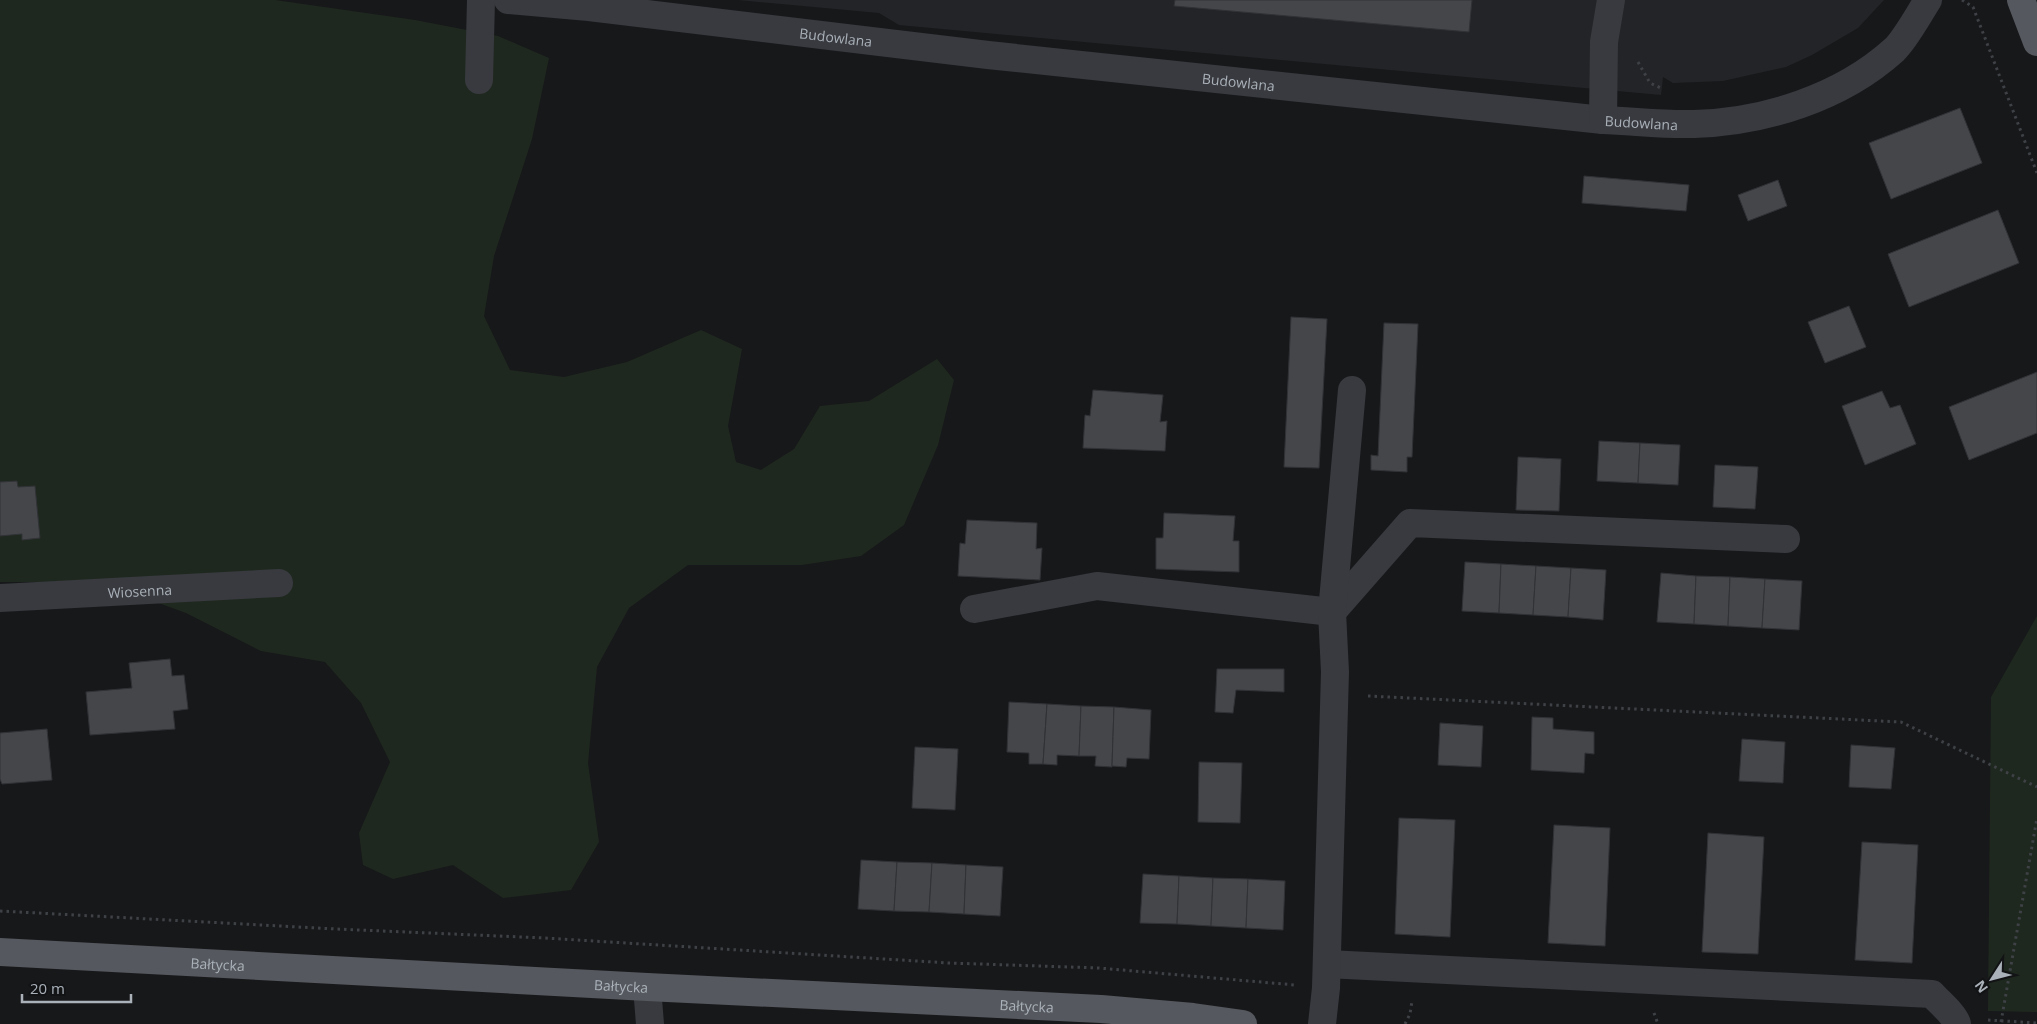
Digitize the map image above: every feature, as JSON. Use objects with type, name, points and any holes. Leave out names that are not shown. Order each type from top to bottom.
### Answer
[{"type":"main road","points":[[2021,0],[2037,42]]},
{"type":"main road","name":"Bałtycka","points":[[0,952],[647,987],[1101,1009],[1167,1020],[1243,1024]]},
{"type":"street","points":[[479,80],[481,0]]},
{"type":"street","name":"Budowlana","points":[[508,0],[589,7],[988,55],[1603,120],[1693,124],[1748,120],[1796,106],[1849,83],[1895,50],[1928,0]]},
{"type":"street","points":[[1603,120],[1604,42],[1611,0]]},
{"type":"street","points":[[1322,1024],[1326,976],[1335,672],[1332,612],[1352,390]]},
{"type":"street","points":[[1332,612],[1410,523],[1786,539]]},
{"type":"street","name":"Wiosenna","points":[[0,598],[279,583]]},
{"type":"street","points":[[974,609],[1097,586],[1332,612]]},
{"type":"street","points":[[1326,976],[1932,994],[1956,1021]]},
{"type":"street","points":[[647,987],[650,1024]]},
{"type":"path","points":[[1962,0],[1973,7],[2037,173]]},
{"type":"path","points":[[1368,696],[1901,722],[2037,787]]},
{"type":"path","points":[[2001,1022],[2037,818]]},
{"type":"path","points":[[0,911],[545,938],[949,963],[1326,976]]},
{"type":"path","points":[[1405,1024],[1410,1014],[1413,995]]},
{"type":"path","points":[[1956,1021],[2037,1023]]},
{"type":"shaded area","points":[[0,0],[275,0],[415,20],[498,36],[549,58],[532,139],[494,256],[484,316],[510,370],[564,377],[627,362],[701,330],[742,349],[728,426],[736,462],[761,470],[794,449],[820,406],[869,401],[937,359],[954,380],[938,445],[904,525],[861,556],[802,565],[688,565],[629,608],[597,667],[588,763],[599,842],[571,890],[503,898],[453,865],[393,879],[363,865],[359,833],[390,762],[361,703],[325,662],[261,651],[186,613],[101,582],[0,582]]},
{"type":"shaded area","points":[[738,0],[1884,0],[1858,28],[1812,55],[1786,67],[1723,81],[1673,83],[1663,77],[1661,95],[899,25],[879,13]]},
{"type":"shaded area","points":[[2037,616],[2037,1012],[1988,1011],[1991,697]]},
{"type":"building","points":[[1175,0],[1472,0],[1469,32],[1174,6]]},
{"type":"building","points":[[1960,108],[1982,163],[1891,199],[1869,143]]},
{"type":"building","points":[[1584,176],[1689,185],[1686,211],[1582,203]]},
{"type":"building","points":[[1778,180],[1787,206],[1748,221],[1738,195]]},
{"type":"building","points":[[1998,210],[2019,263],[1909,307],[1888,254]]},
{"type":"building","points":[[1849,306],[1866,347],[1825,363],[1808,322]]},
{"type":"building","points":[[1291,317],[1327,319],[1319,468],[1284,467]]},
{"type":"building","points":[[1384,323],[1418,324],[1412,457],[1407,457],[1407,472],[1371,470],[1371,455],[1378,456]]},
{"type":"building","points":[[2037,372],[2037,433],[1969,460],[1949,407]]},
{"type":"building","points":[[1093,390],[1163,395],[1160,422],[1167,421],[1165,451],[1083,448],[1085,415],[1090,416]]},
{"type":"building","points":[[1882,391],[1890,408],[1900,405],[1916,444],[1865,465],[1842,406]]},
{"type":"building","points":[[1599,441],[1640,443],[1638,483],[1597,481]]},
{"type":"building","points":[[1640,443],[1680,445],[1678,485],[1638,483]]},
{"type":"building","points":[[1518,457],[1561,459],[1559,511],[1516,510]]},
{"type":"building","points":[[1715,465],[1758,467],[1755,509],[1713,507]]},
{"type":"building","points":[[17,481],[18,487],[35,486],[40,538],[22,540],[22,534],[0,536],[0,482]]},
{"type":"building","points":[[1164,513],[1235,516],[1233,541],[1239,541],[1239,572],[1156,569],[1156,538],[1163,538]]},
{"type":"building","points":[[967,520],[1037,523],[1036,549],[1042,548],[1040,580],[958,576],[960,543],[965,544]]},
{"type":"building","points":[[1465,562],[1501,564],[1499,613],[1462,611]]},
{"type":"building","points":[[1501,564],[1536,566],[1533,615],[1499,613]]},
{"type":"building","points":[[1536,566],[1571,568],[1568,617],[1533,615]]},
{"type":"building","points":[[1571,568],[1606,570],[1603,620],[1568,617]]},
{"type":"building","points":[[1661,573],[1696,576],[1694,624],[1657,622]]},
{"type":"building","points":[[1696,576],[1730,577],[1728,626],[1694,624]]},
{"type":"building","points":[[1730,577],[1765,579],[1762,628],[1728,626]]},
{"type":"building","points":[[1765,579],[1802,581],[1799,630],[1762,628]]},
{"type":"building","points":[[170,659],[172,676],[184,675],[188,709],[173,711],[175,729],[90,735],[86,692],[132,688],[129,663]]},
{"type":"building","points":[[1217,669],[1284,669],[1284,692],[1236,690],[1233,713],[1215,712]]},
{"type":"building","points":[[1009,702],[1047,704],[1043,764],[1029,764],[1029,753],[1007,752]]},
{"type":"building","points":[[1047,704],[1081,706],[1079,756],[1057,755],[1057,765],[1043,764]]},
{"type":"building","points":[[1081,706],[1114,707],[1112,767],[1095,766],[1096,756],[1079,756]]},
{"type":"building","points":[[1114,707],[1151,710],[1149,759],[1127,758],[1126,767],[1112,766]]},
{"type":"building","points":[[1532,717],[1553,718],[1553,729],[1594,732],[1594,754],[1585,753],[1584,773],[1531,770]]},
{"type":"building","points":[[1440,723],[1483,726],[1481,767],[1438,765]]},
{"type":"building","points":[[47,729],[52,780],[2,784],[0,779],[0,733]]},
{"type":"building","points":[[1742,739],[1785,742],[1783,783],[1739,781]]},
{"type":"building","points":[[1851,745],[1895,748],[1891,789],[1849,787]]},
{"type":"building","points":[[915,747],[958,749],[955,810],[912,808]]},
{"type":"building","points":[[1199,762],[1242,763],[1240,823],[1198,822]]},
{"type":"building","points":[[1399,818],[1455,820],[1450,937],[1395,934]]},
{"type":"building","points":[[1554,825],[1610,828],[1605,946],[1548,943]]},
{"type":"building","points":[[1708,833],[1764,837],[1758,954],[1702,952]]},
{"type":"building","points":[[1862,842],[1918,845],[1912,963],[1855,960]]},
{"type":"building","points":[[861,860],[897,862],[894,911],[858,909]]},
{"type":"building","points":[[897,862],[932,863],[929,912],[894,911]]},
{"type":"building","points":[[932,863],[966,865],[964,914],[929,912]]},
{"type":"building","points":[[966,865],[1003,867],[1000,916],[964,914]]},
{"type":"building","points":[[1143,874],[1179,876],[1177,924],[1140,923]]},
{"type":"building","points":[[1179,876],[1213,878],[1211,926],[1177,924]]},
{"type":"building","points":[[1213,878],[1248,879],[1246,928],[1211,926]]},
{"type":"building","points":[[1248,879],[1285,881],[1283,930],[1246,928]]}]
